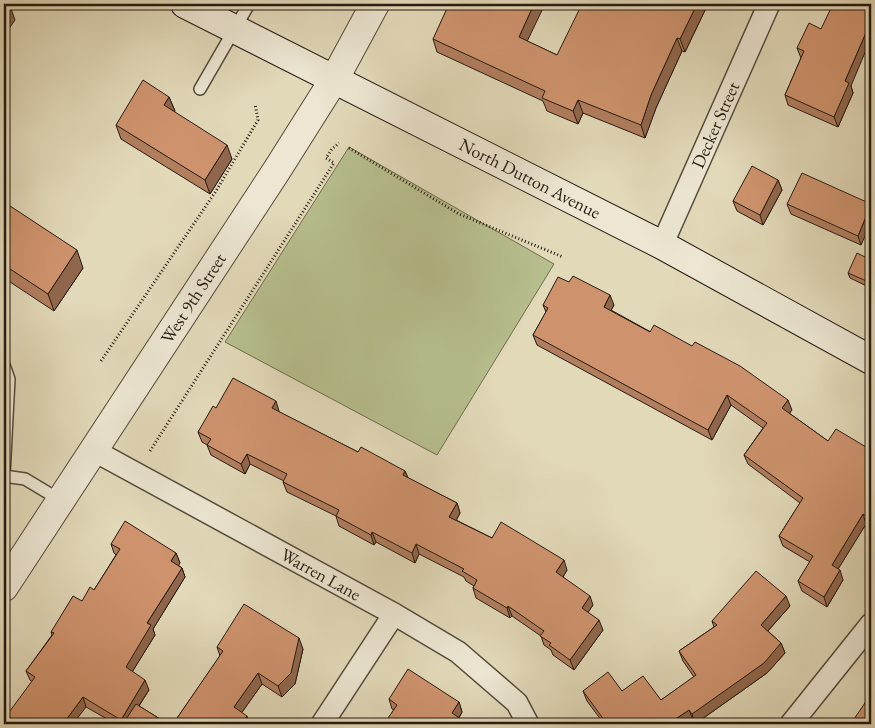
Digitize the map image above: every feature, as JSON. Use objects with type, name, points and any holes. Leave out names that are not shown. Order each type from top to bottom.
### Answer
[{"type":"main road","name":"North Dutton Avenue","points":[[185,4],[335,78],[662,246],[871,360]]},
{"type":"main road","name":"West 9th Street","points":[[4,587],[335,78],[357,33],[375,4]]},
{"type":"street","name":"Decker Street","points":[[662,246],[769,4]]},
{"type":"street","name":"Warren Lane","points":[[93,450],[394,614],[458,652],[517,703],[528,724]]},
{"type":"street","points":[[322,724],[394,614]]},
{"type":"street","points":[[791,724],[871,624]]},
{"type":"lane","points":[[200,89],[249,4]]},
{"type":"lane","points":[[4,365],[9,379],[4,476],[25,479],[60,500]]},
{"type":"path","points":[[101,360],[216,190],[258,120],[255,104]]},
{"type":"path","points":[[150,451],[334,163],[326,158],[339,143]]},
{"type":"path","points":[[350,148],[459,214],[563,257]]},
{"type":"green space","points":[[349,147],[554,264],[437,455],[225,342]]},
{"type":"building","points":[[4,4],[10,6],[4,14]]},
{"type":"building","points":[[449,4],[534,4],[519,37],[557,55],[582,4],[697,4],[680,39],[677,38],[651,95],[641,125],[578,100],[573,111],[542,98],[545,91],[433,39]]},
{"type":"building","points":[[833,4],[871,4],[871,21],[845,81],[849,83],[834,117],[785,95],[804,51],[797,48],[809,23],[821,29]]},
{"type":"building","points":[[143,80],[169,97],[164,105],[227,145],[205,180],[116,125]]},
{"type":"building","points":[[871,159],[871,171],[867,169]]},
{"type":"building","points":[[752,166],[778,180],[760,215],[733,201]]},
{"type":"building","points":[[802,173],[871,204],[858,236],[787,204]]},
{"type":"building","points":[[4,202],[77,250],[48,294],[4,265]]},
{"type":"building","points":[[857,253],[871,260],[871,283],[848,273]]},
{"type":"building","points":[[573,276],[610,295],[604,307],[650,332],[654,325],[692,346],[695,342],[740,366],[788,400],[782,408],[828,441],[836,429],[871,450],[871,519],[863,514],[832,565],[840,570],[824,597],[798,581],[813,556],[779,536],[803,498],[744,455],[767,423],[727,395],[708,430],[533,335],[548,308],[543,305],[558,277],[569,282]]},
{"type":"building","points":[[233,378],[276,401],[272,408],[358,452],[361,447],[405,471],[403,475],[457,503],[449,517],[492,538],[501,522],[564,560],[556,572],[590,596],[582,608],[599,620],[570,660],[540,636],[544,631],[508,606],[507,608],[473,588],[477,580],[462,571],[464,569],[416,544],[412,553],[372,532],[371,535],[336,516],[339,510],[283,482],[287,474],[247,454],[241,464],[207,445],[211,439],[198,432],[213,406],[216,408]]},
{"type":"building","points":[[125,521],[176,553],[171,561],[182,568],[147,623],[151,625],[126,667],[145,680],[121,720],[83,697],[63,724],[4,724],[4,719],[35,677],[26,671],[54,633],[51,632],[73,596],[82,601],[90,587],[94,590],[120,549],[111,544]]},
{"type":"building","points":[[756,571],[786,596],[761,625],[781,643],[764,663],[692,714],[689,710],[668,724],[607,724],[583,691],[608,672],[622,691],[643,676],[661,700],[696,675],[679,651],[717,625],[712,621]]},
{"type":"building","points":[[244,604],[299,638],[291,673],[278,686],[258,673],[234,707],[247,716],[241,724],[173,724],[223,651],[217,647]]},
{"type":"building","points":[[408,669],[459,702],[452,713],[467,723],[384,724],[397,705],[389,699]]},
{"type":"building","points":[[869,697],[871,698],[871,724],[854,724],[852,722]]},
{"type":"building","points":[[136,704],[168,724],[123,724]]}]
